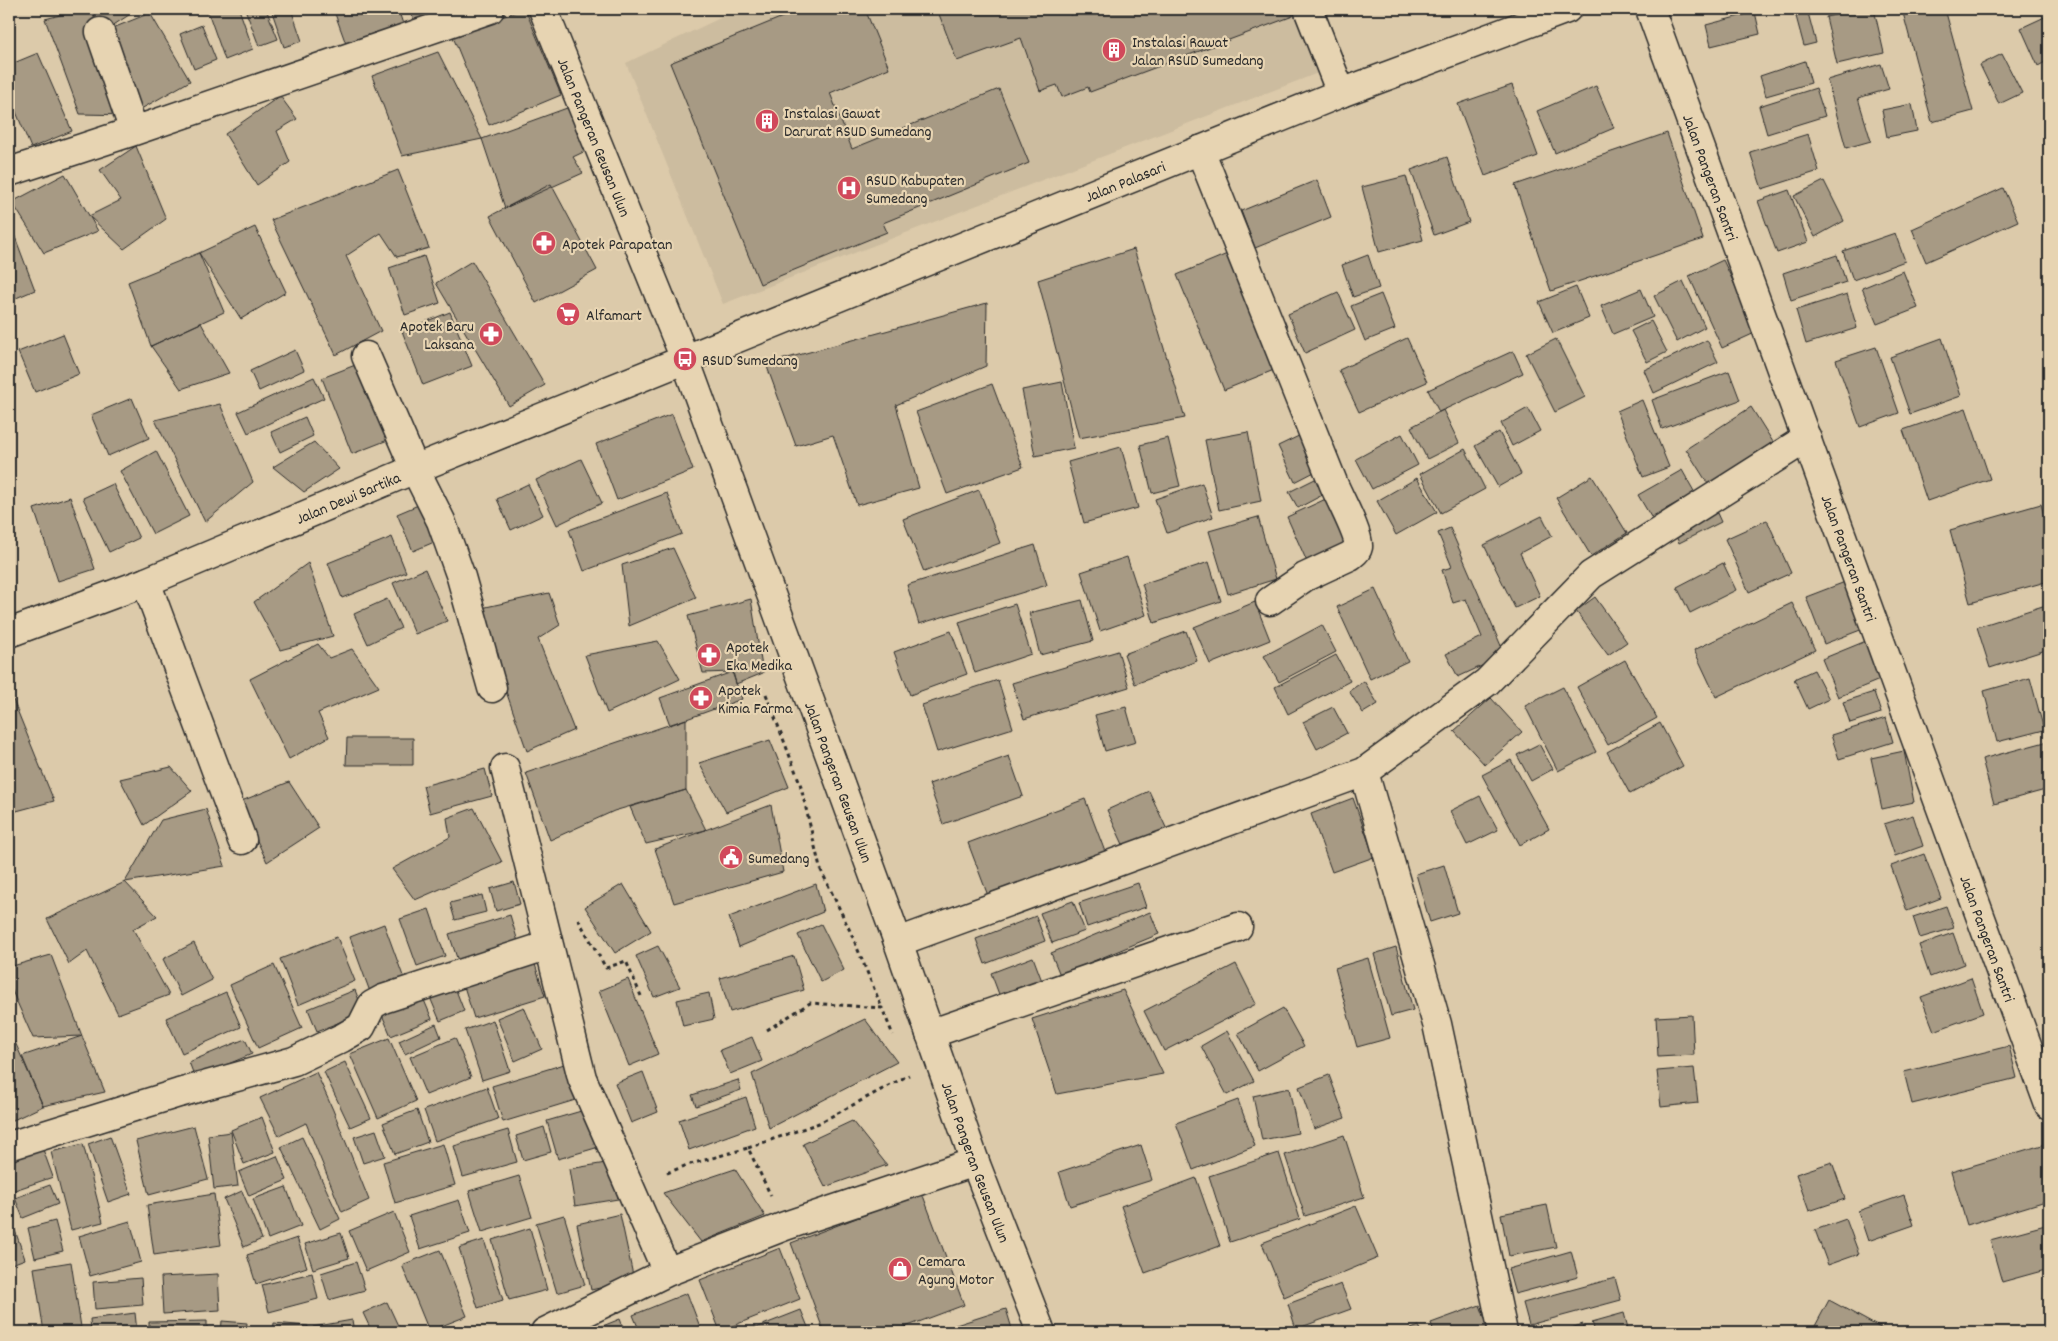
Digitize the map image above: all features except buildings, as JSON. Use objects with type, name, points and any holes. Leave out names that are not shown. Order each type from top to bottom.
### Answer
[{"type":"street","points":[[9,172],[490,9]]},
{"type":"street","name":"Jalan Pangeran Geusan Ulun","points":[[543,9],[685,359],[898,942],[975,1162],[1041,1332]]},
{"type":"street","points":[[1308,9],[1341,93]]},
{"type":"street","name":"Jalan Palasari","points":[[685,359],[1341,93],[1568,9]]},
{"type":"street","name":"Jalan Pangeran Santri","points":[[1650,9],[1807,438],[2042,1063],[2049,1105]]},
{"type":"street","points":[[100,32],[134,131]]},
{"type":"street","points":[[1200,150],[1359,546],[1350,556],[1304,577],[1270,601]]},
{"type":"street","points":[[366,356],[415,469],[442,521],[461,578],[492,688]]},
{"type":"street","name":"Jalan Dewi Sartika","points":[[9,633],[146,582],[415,469],[685,359]]},
{"type":"street","points":[[898,942],[1364,772],[1487,682],[1591,575],[1807,438]]},
{"type":"street","points":[[146,582],[242,840]]},
{"type":"street","points":[[505,768],[582,1078],[667,1272]]},
{"type":"street","points":[[1364,772],[1437,1024],[1503,1332]]},
{"type":"street","points":[[930,1034],[1238,927]]},
{"type":"street","points":[[9,1146],[294,1060],[361,1027],[372,1005],[383,999],[547,936]]},
{"type":"street","points":[[545,1332],[667,1272],[785,1226],[975,1162]]},
{"type":"path","points":[[766,694],[800,783],[820,868],[851,933],[896,1041]]},
{"type":"path","points":[[547,936],[577,917],[606,968],[626,961],[641,996]]},
{"type":"path","points":[[767,1030],[810,1003],[882,1008]]},
{"type":"path","points":[[667,1173],[687,1165],[748,1148],[819,1123],[909,1075],[906,1066]]},
{"type":"path","points":[[748,1148],[785,1226]]},
{"type":"shaded area","name":"RSUD Kabupaten Sumedang","points":[[739,9],[1299,9],[1323,71],[723,304],[626,63]]},
{"type":"place","name":"Instalasi Rawat Jalan RSUD Sumedang","points":[[1114,50]]},
{"type":"place","name":"Instalasi Gawat Darurat RSUD Sumedang","points":[[767,121]]},
{"type":"place","name":"RSUD Kabupaten Sumedang","points":[[849,188]]},
{"type":"place","name":"Apotek Parapatan","points":[[544,243]]},
{"type":"place","name":"Alfamart","points":[[568,314]]},
{"type":"place","name":"Apotek Baru Laksana","points":[[491,334]]},
{"type":"place","name":"RSUD Sumedang","points":[[685,359]]},
{"type":"place","name":"Apotek Eka Medika","points":[[709,655]]},
{"type":"place","name":"Apotek Kimia Farma","points":[[701,698]]},
{"type":"place","name":"Sumedang","points":[[731,857]]},
{"type":"place","name":"Cemara Agung Motor","points":[[900,1269]]}]
